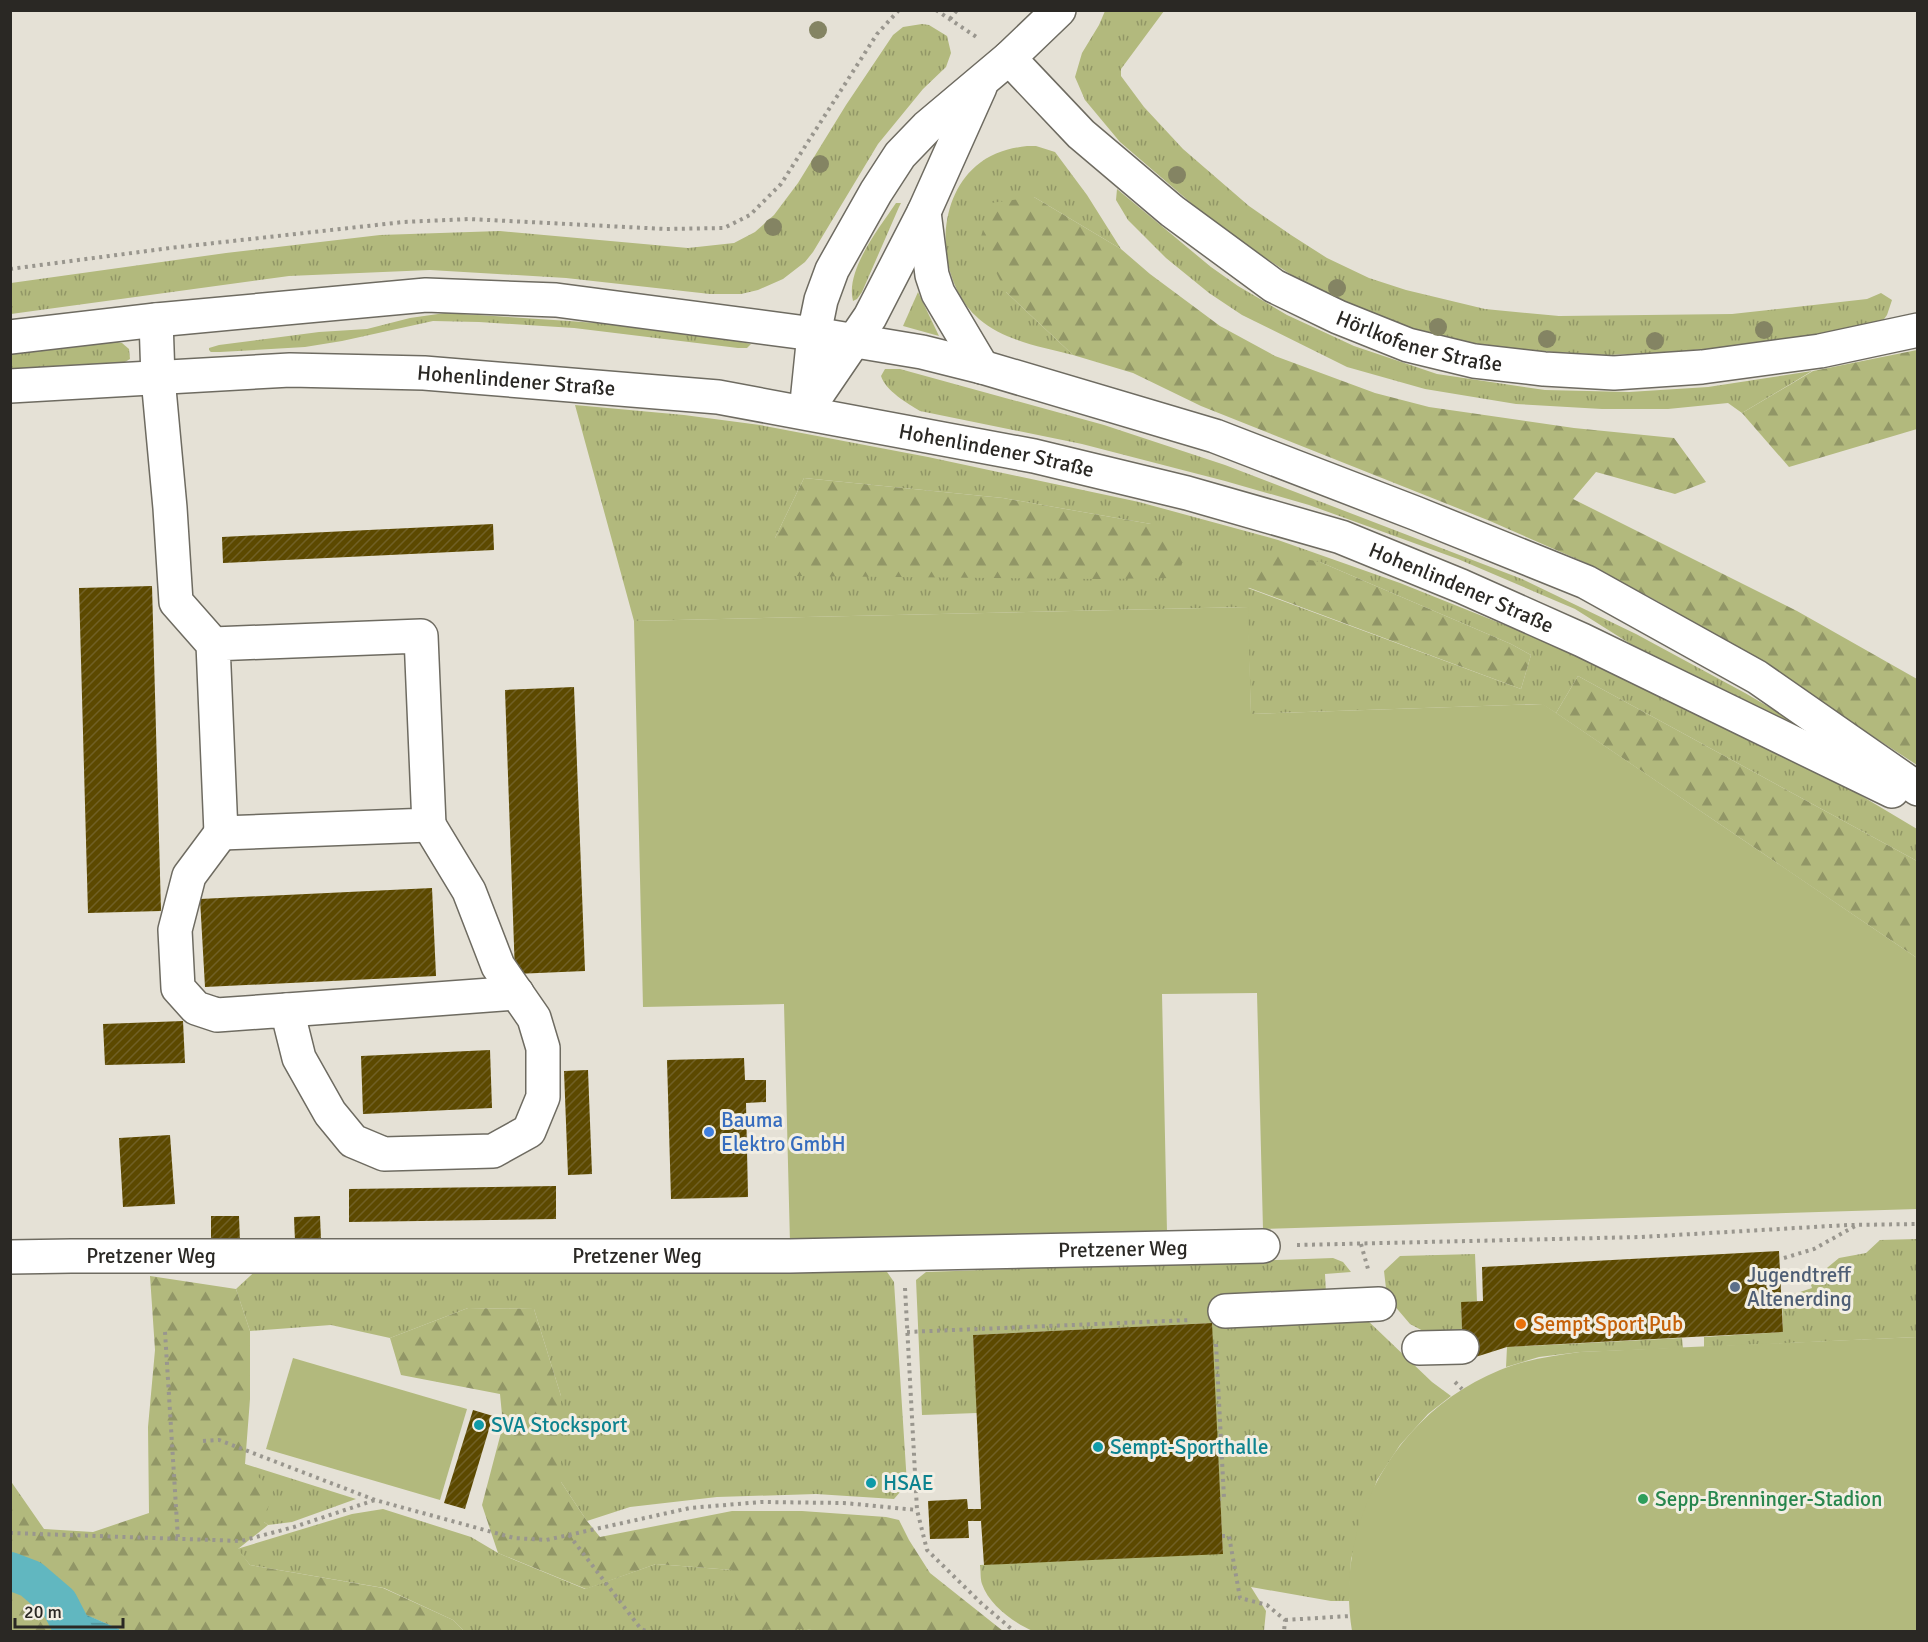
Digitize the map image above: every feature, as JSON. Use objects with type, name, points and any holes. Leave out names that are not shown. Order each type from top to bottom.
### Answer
[{"type":"main road","points":[[806,412],[814,334],[821,300],[832,270],[876,192],[900,155],[927,127],[1009,58],[1059,10]]},
{"type":"main road","name":"Hörlkofener Straße","points":[[1009,58],[1090,141],[1172,212],[1274,286],[1338,317],[1408,345],[1474,361],[1544,369],[1614,373],[1702,367],[1820,351],[1917,330]]},
{"type":"main road","points":[[806,412],[870,317],[924,212],[983,80]]},
{"type":"main road","points":[[924,212],[932,275],[938,293],[982,367]]},
{"type":"main road","points":[[10,337],[156,320],[426,295],[556,300],[814,334],[922,352],[982,367],[1215,436],[1586,582],[1757,677],[1917,789]]},
{"type":"main road","points":[[156,320],[158,378],[176,602],[213,644],[221,833],[189,876],[175,930],[178,988],[196,1008],[217,1015],[517,993]]},
{"type":"main road","name":"Hohenlindener Straße","points":[[10,386],[290,370],[423,373],[718,397],[1034,456],[1187,493],[1341,537],[1461,586],[1582,640],[1917,804]]},
{"type":"main road","points":[[213,644],[421,636],[429,825],[469,891],[498,966],[534,1018],[543,1048],[543,1097],[529,1131],[493,1151],[384,1154],[353,1141],[330,1113],[299,1058],[287,1010]]},
{"type":"main road","points":[[221,833],[429,825]]},
{"type":"main road","name":"Pretzener Weg","points":[[10,1257],[790,1256],[1263,1246]]},
{"type":"main road","points":[[1226,1311],[1380,1304]]},
{"type":"main road","points":[[1419,1348],[1462,1347]]},
{"type":"path","points":[[10,269],[403,222],[469,219],[666,229],[724,228],[750,215],[781,184],[877,33],[899,10]]},
{"type":"path","points":[[936,10],[950,19],[957,10]]},
{"type":"path","points":[[1263,1246],[1641,1238],[1858,1225],[1917,1224]]},
{"type":"path","points":[[1784,1258],[1814,1249],[1858,1225]]},
{"type":"path","points":[[903,1254],[917,1510],[927,1550],[981,1603],[1015,1632]]},
{"type":"path","points":[[907,1332],[1191,1320]]},
{"type":"path","points":[[165,1332],[178,1539]]},
{"type":"path","points":[[1216,1343],[1224,1498],[1220,1499]]},
{"type":"path","points":[[203,1441],[219,1440],[375,1500],[514,1538],[546,1540],[690,1508],[761,1502],[844,1503],[917,1510]]},
{"type":"path","points":[[10,1533],[241,1541],[294,1527],[375,1500]]},
{"type":"path","points":[[569,1535],[639,1630],[649,1632]]},
{"type":"path","points":[[1222,1536],[1229,1536],[1240,1598],[1267,1605],[1285,1620],[1350,1616]]},
{"type":"path","points":[[1284,1632],[1285,1620]]},
{"type":"green space","points":[[1105,11],[1164,11],[1121,69],[1121,76],[1144,107],[1183,149],[1249,206],[1327,258],[1369,278],[1406,290],[1485,309],[1559,316],[1732,314],[1867,299],[1881,293],[1892,300],[1887,315],[1879,326],[1752,345],[1608,355],[1518,350],[1465,343],[1418,331],[1358,308],[1304,283],[1236,239],[1120,142],[1085,100],[1075,77],[1082,53]]},
{"type":"green space","points":[[929,25],[947,36],[951,53],[946,67],[923,89],[878,144],[805,262],[783,279],[758,290],[741,294],[710,294],[566,278],[430,270],[289,276],[11,314],[11,283],[226,253],[380,235],[500,231],[688,248],[734,243],[755,232],[774,215],[798,183],[893,35],[903,27]]},
{"type":"green space","points":[[1036,146],[1055,152],[1087,195],[1121,249],[1034,197],[1006,292],[1073,355],[1012,338],[989,327],[965,304],[948,265],[947,221],[952,200],[962,182],[976,166],[994,154]]},
{"type":"green space","points":[[1117,189],[1211,267],[1287,315],[1354,346],[1437,374],[1545,390],[1629,392],[1708,387],[1812,371],[1742,413],[1728,403],[1668,409],[1602,409],[1516,404],[1425,389],[1347,367],[1242,315],[1209,293],[1166,258],[1128,220],[1116,200]]},
{"type":"green space","points":[[1034,197],[1121,249],[1150,274],[1220,326],[1275,356],[1375,393],[1429,407],[1574,428],[1674,438],[1706,482],[1675,494],[1596,472],[1573,499],[1797,611],[1917,679],[1917,765],[1734,646],[1586,563],[1490,521],[1201,406],[1133,373],[1073,355],[1006,292],[980,240],[991,203]]},
{"type":"green space","points":[[896,203],[901,203],[862,292],[853,301],[854,276],[859,263],[873,236]]},
{"type":"green space","points":[[918,292],[939,336],[903,326]]},
{"type":"green space","points":[[445,313],[637,327],[751,344],[747,348],[738,348],[574,328],[433,321],[305,347],[220,352],[209,350],[219,345],[319,332],[367,329],[410,318]]},
{"type":"green space","points":[[108,340],[122,343],[129,349],[130,359],[120,365],[11,372],[10,353]]},
{"type":"green space","points":[[1917,350],[1917,429],[1789,467],[1742,413],[1813,371]]},
{"type":"green space","points":[[885,369],[900,369],[1104,425],[1225,465],[1522,579],[1636,634],[1822,738],[1818,742],[1659,662],[1575,609],[1458,559],[1309,505],[1225,481],[1082,444],[920,411],[909,405],[887,386],[881,376]]},
{"type":"green space","points":[[575,405],[760,425],[928,457],[1139,502],[1278,540],[1400,583],[1582,656],[1855,792],[1917,829],[1917,861],[1578,676],[1556,713],[1542,704],[1251,714],[1247,607],[634,621]],"holes":[[[804,478],[1003,498],[1151,524],[775,538]],[[1320,562],[1511,644],[1531,655],[1521,689],[1248,588]]]},
{"type":"green space","points":[[804,478],[1003,498],[1151,524],[1193,545],[1173,578],[795,576],[775,538]]},
{"type":"green space","points":[[1271,552],[1320,562],[1511,644],[1531,655],[1521,689],[1247,587]]},
{"type":"green space","points":[[1248,607],[1251,714],[1543,704],[1917,958],[1917,1209],[1263,1229],[1257,993],[1162,994],[1167,1232],[790,1243],[784,1004],[643,1007],[634,621]]},
{"type":"green space","points":[[1578,676],[1917,861],[1917,958],[1556,713]]},
{"type":"green space","points":[[1917,1239],[1917,1337],[1704,1347],[1704,1337],[1783,1332],[1782,1298],[1812,1288],[1810,1282],[1839,1258],[1866,1253],[1880,1240]]},
{"type":"green space","points":[[1475,1254],[1477,1301],[1461,1303],[1462,1332],[1427,1333],[1410,1324],[1387,1297],[1384,1271],[1400,1256]]},
{"type":"green space","points":[[1333,1258],[1343,1262],[1351,1272],[1325,1274],[1326,1293],[1365,1318],[1432,1382],[1451,1396],[1428,1414],[1400,1445],[1377,1480],[1351,1559],[1349,1601],[1331,1601],[1251,1587],[1266,1611],[1264,1631],[1033,1631],[1010,1618],[996,1606],[985,1592],[980,1565],[1223,1553],[1211,1323],[973,1335],[977,1413],[922,1415],[916,1280],[926,1272]]},
{"type":"green space","points":[[263,1264],[885,1269],[894,1282],[907,1484],[894,1499],[816,1494],[717,1497],[630,1507],[587,1521],[561,1482],[561,1396],[534,1309],[468,1308],[390,1338],[331,1325],[250,1331],[236,1289]]},
{"type":"green space","points":[[150,1276],[236,1289],[250,1331],[250,1399],[245,1464],[273,1491],[264,1522],[268,1525],[238,1549],[250,1565],[383,1588],[453,1620],[464,1631],[120,1631],[60,1604],[62,1631],[11,1631],[10,1480],[44,1529],[93,1532],[149,1513],[148,1427],[155,1350]]},
{"type":"green space","points":[[468,1308],[534,1309],[561,1396],[561,1482],[600,1537],[732,1511],[802,1511],[899,1520],[930,1573],[1003,1631],[739,1630],[732,1570],[656,1564],[586,1589],[498,1553],[482,1505],[503,1425],[500,1394],[401,1375],[390,1338]]},
{"type":"green space","name":"Sepp-Brenninger-Stadion","points":[[1917,1337],[1917,1631],[1352,1631],[1349,1590],[1353,1550],[1364,1511],[1381,1475],[1403,1442],[1431,1413],[1463,1389],[1500,1370],[1520,1363],[1580,1352]]},
{"type":"green space","points":[[1682,1338],[1683,1348],[1580,1352],[1539,1357],[1506,1367],[1507,1347]]},
{"type":"green space","points":[[293,1358],[467,1409],[440,1500],[266,1449]]},
{"type":"green space","points":[[245,1464],[356,1499],[292,1522],[268,1525],[264,1522]]},
{"type":"green space","points":[[383,1509],[471,1537],[498,1553],[585,1589],[656,1564],[732,1570],[807,1629],[821,1631],[464,1631],[453,1620],[384,1588],[250,1565],[237,1549],[352,1514]]},
{"type":"water","points":[[59,1603],[119,1629],[120,1631],[62,1631]]},
{"type":"building","points":[[493,524],[494,550],[223,563],[222,537]]},
{"type":"building","points":[[152,586],[161,911],[88,913],[79,588]]},
{"type":"building","points":[[574,687],[585,971],[515,974],[505,690]]},
{"type":"building","points":[[432,888],[436,976],[205,987],[200,899]]},
{"type":"building","points":[[183,1021],[185,1063],[105,1065],[103,1024]]},
{"type":"building","points":[[490,1050],[492,1108],[363,1114],[361,1056]]},
{"type":"building","points":[[744,1058],[745,1080],[766,1080],[766,1102],[746,1103],[748,1197],[671,1199],[667,1060]]},
{"type":"building","points":[[588,1070],[592,1174],[568,1175],[564,1071]]},
{"type":"building","points":[[170,1135],[175,1204],[123,1207],[119,1138]]},
{"type":"building","points":[[556,1186],[556,1219],[349,1222],[349,1189]]},
{"type":"building","points":[[211,1216],[239,1216],[240,1242],[211,1243]]},
{"type":"building","points":[[320,1216],[321,1240],[295,1241],[294,1217]]},
{"type":"building","points":[[1779,1251],[1783,1332],[1507,1347],[1463,1361],[1461,1302],[1483,1301],[1482,1267]]},
{"type":"building","name":"Sempt-Sporthalle","points":[[1212,1323],[1223,1554],[984,1565],[981,1521],[968,1521],[969,1538],[930,1539],[928,1501],[967,1499],[968,1509],[981,1509],[973,1335]]},
{"type":"building","points":[[473,1410],[493,1416],[465,1509],[444,1503]]},
{"type":"waterway","points":[[10,1571],[31,1579],[59,1603],[74,1632]]},
{"type":"place","name":"Bauma Elektro GmbH","points":[[709,1132]]},
{"type":"place","name":"Jugendtreff Altenerding","points":[[1735,1287]]},
{"type":"place","name":"Sempt Sport Pub","points":[[1521,1324]]},
{"type":"place","name":"SVA Stocksport","points":[[479,1425]]},
{"type":"place","name":"Sempt-Sporthalle","points":[[1098,1447]]},
{"type":"place","name":"HSAE","points":[[871,1483]]},
{"type":"place","name":"Sepp-Brenninger-Stadion","points":[[1643,1499]]}]
